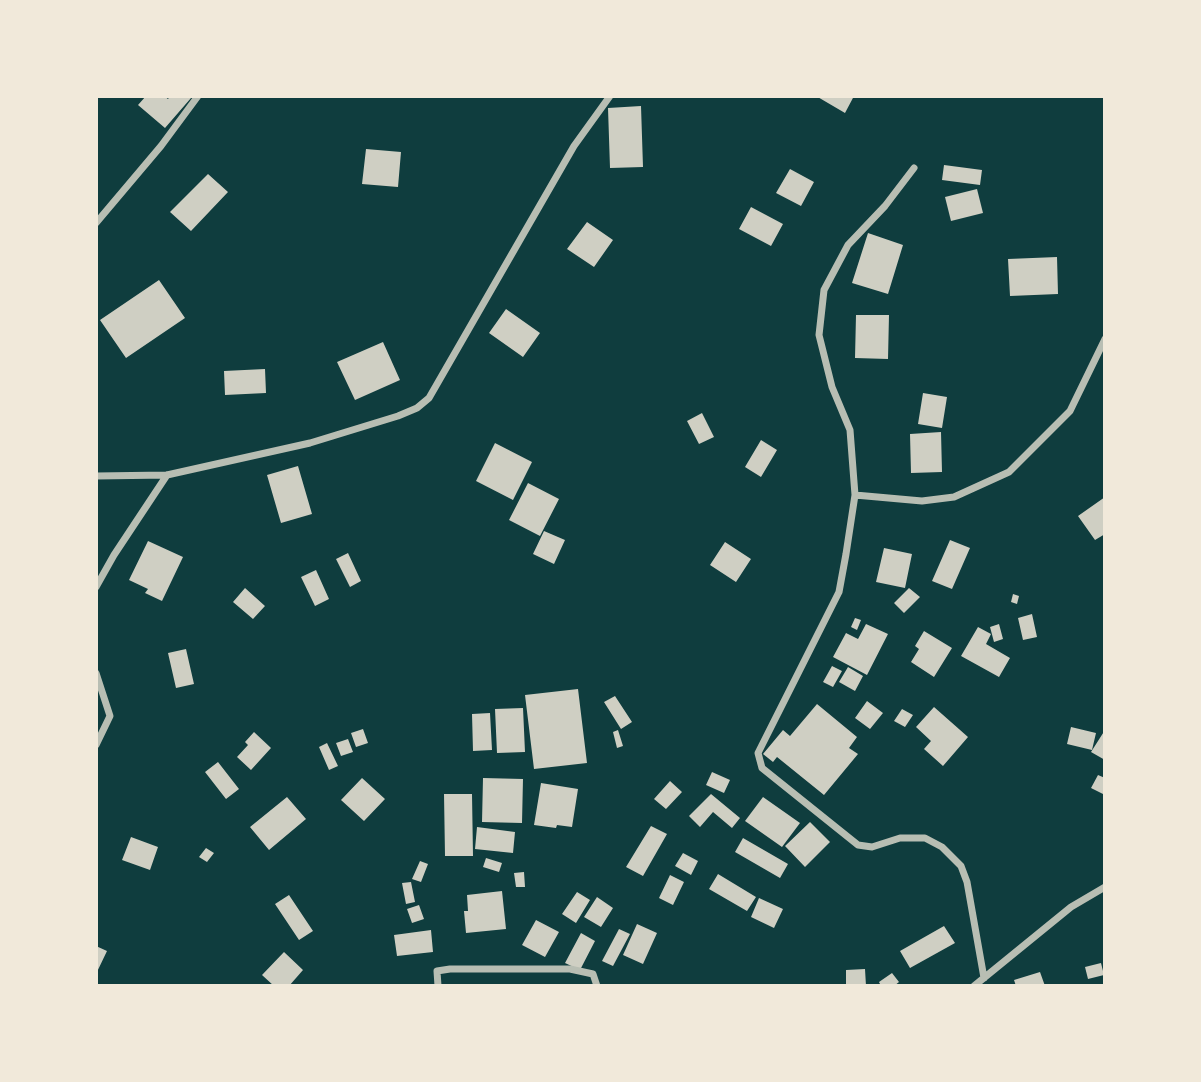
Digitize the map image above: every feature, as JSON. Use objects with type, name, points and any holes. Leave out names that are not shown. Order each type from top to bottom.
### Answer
[{"type":"street","points":[[96,223],[161,146],[198,96]]},
{"type":"street","points":[[96,476],[167,475],[310,443],[417,408],[429,398],[574,146],[610,96]]},
{"type":"street","points":[[914,168],[885,206],[848,245],[824,290],[819,335],[832,387],[850,430],[855,495],[839,592],[758,753],[762,768],[858,845],[872,847],[900,838],[926,838],[942,847],[961,866],[967,882],[984,978]]},
{"type":"street","points":[[855,495],[922,500],[954,497],[1009,472],[1070,411],[1105,339]]},
{"type":"street","points":[[96,587],[167,475]]},
{"type":"street","points":[[96,673],[110,716],[96,745]]},
{"type":"street","points":[[974,986],[1071,907],[1105,887]]},
{"type":"street","points":[[438,986],[437,971],[450,969],[570,969],[593,974],[597,986]]},
{"type":"building","points":[[146,96],[191,98],[165,128],[138,105]]},
{"type":"building","points":[[816,96],[854,96],[845,113]]},
{"type":"building","points":[[641,106],[643,167],[610,168],[608,108]]},
{"type":"building","points":[[366,149],[401,152],[398,187],[362,184]]},
{"type":"building","points":[[944,165],[982,170],[980,185],[942,180]]},
{"type":"building","points":[[790,169],[814,182],[801,206],[776,193]]},
{"type":"building","points":[[208,174],[228,192],[191,231],[170,212]]},
{"type":"building","points":[[977,189],[983,213],[951,221],[945,197]]},
{"type":"building","points":[[751,207],[783,224],[771,246],[739,229]]},
{"type":"building","points":[[587,222],[613,240],[594,267],[567,249]]},
{"type":"building","points":[[868,233],[903,245],[888,294],[852,283]]},
{"type":"building","points":[[1057,257],[1058,294],[1010,296],[1008,259]]},
{"type":"building","points":[[159,280],[185,318],[126,358],[100,320]]},
{"type":"building","points":[[506,309],[540,333],[523,357],[489,333]]},
{"type":"building","points":[[856,315],[889,315],[888,359],[855,358]]},
{"type":"building","points":[[383,342],[400,380],[355,400],[337,362]]},
{"type":"building","points":[[265,369],[266,393],[225,395],[224,371]]},
{"type":"building","points":[[923,393],[947,397],[942,428],[918,424]]},
{"type":"building","points":[[702,413],[714,437],[699,444],[687,421]]},
{"type":"building","points":[[941,432],[942,472],[911,473],[910,434]]},
{"type":"building","points":[[761,440],[777,450],[761,477],[745,467]]},
{"type":"building","points":[[495,443],[532,462],[513,500],[476,481]]},
{"type":"building","points":[[298,466],[312,514],[281,523],[267,475]]},
{"type":"building","points":[[528,483],[559,499],[540,536],[509,520]]},
{"type":"building","points":[[1105,497],[1105,534],[1095,540],[1078,516]]},
{"type":"building","points":[[544,531],[565,540],[554,564],[533,554]]},
{"type":"building","points":[[950,540],[970,548],[952,589],[932,581]]},
{"type":"building","points":[[148,541],[183,557],[162,601],[145,593],[148,589],[129,580]]},
{"type":"building","points":[[725,542],[751,559],[736,582],[710,565]]},
{"type":"building","points":[[884,548],[912,554],[905,588],[876,582]]},
{"type":"building","points":[[348,553],[361,581],[350,587],[336,559]]},
{"type":"building","points":[[316,570],[329,599],[315,606],[301,577]]},
{"type":"building","points":[[245,588],[265,606],[253,619],[233,602]]},
{"type":"building","points":[[909,588],[920,597],[904,613],[894,603]]},
{"type":"building","points":[[1013,594],[1019,596],[1017,604],[1011,602]]},
{"type":"building","points":[[1032,614],[1037,637],[1023,640],[1018,618]]},
{"type":"building","points":[[855,618],[861,620],[857,630],[851,627]]},
{"type":"building","points":[[866,624],[888,634],[867,675],[833,657],[846,633],[858,639]]},
{"type":"building","points":[[999,624],[1003,639],[994,642],[990,627]]},
{"type":"building","points":[[978,627],[991,634],[986,644],[1010,658],[999,677],[961,656]]},
{"type":"building","points":[[924,631],[952,648],[934,677],[911,662],[919,649],[915,646]]},
{"type":"building","points":[[186,649],[194,684],[176,688],[168,653]]},
{"type":"building","points":[[832,666],[842,671],[833,687],[823,682]]},
{"type":"building","points":[[848,667],[863,676],[855,691],[839,682]]},
{"type":"building","points":[[578,689],[587,763],[534,769],[525,695]]},
{"type":"building","points":[[615,696],[632,722],[621,729],[604,702]]},
{"type":"building","points":[[867,701],[883,713],[870,729],[855,718]]},
{"type":"building","points":[[817,704],[857,737],[849,748],[858,754],[824,795],[777,757],[773,762],[763,754],[783,730],[790,736]]},
{"type":"building","points":[[934,707],[968,737],[943,766],[924,749],[931,741],[916,727]]},
{"type":"building","points":[[523,708],[525,752],[497,753],[495,709]]},
{"type":"building","points":[[902,709],[913,715],[905,727],[894,721]]},
{"type":"building","points":[[490,713],[492,750],[473,751],[472,714]]},
{"type":"building","points":[[1071,727],[1096,733],[1092,750],[1067,744]]},
{"type":"building","points":[[363,729],[368,743],[356,747],[351,733]]},
{"type":"building","points":[[618,730],[623,746],[617,748],[613,732]]},
{"type":"building","points":[[1105,730],[1105,760],[1091,752]]},
{"type":"building","points":[[254,732],[271,748],[251,770],[237,757],[248,745],[245,742]]},
{"type":"building","points":[[348,739],[353,752],[341,756],[336,743]]},
{"type":"building","points":[[327,743],[338,766],[329,770],[319,747]]},
{"type":"building","points":[[218,762],[239,789],[226,799],[205,772]]},
{"type":"building","points":[[712,772],[730,780],[724,793],[706,785]]},
{"type":"building","points":[[1098,775],[1105,778],[1105,795],[1091,788]]},
{"type":"building","points":[[362,778],[385,799],[364,821],[341,800]]},
{"type":"building","points":[[483,778],[523,779],[522,823],[482,822]]},
{"type":"building","points":[[670,781],[682,792],[666,809],[654,799]]},
{"type":"building","points":[[541,783],[578,789],[572,827],[534,825]]},
{"type":"building","points":[[444,794],[472,794],[473,856],[445,856]]},
{"type":"building","points":[[711,794],[740,818],[732,828],[713,812],[700,827],[689,816]]},
{"type":"building","points":[[287,797],[306,819],[269,850],[250,827]]},
{"type":"building","points":[[763,797],[800,823],[782,847],[745,821]]},
{"type":"building","points":[[810,822],[830,842],[805,867],[785,846]]},
{"type":"building","points":[[651,826],[667,834],[643,876],[626,867]]},
{"type":"building","points":[[477,827],[515,832],[513,853],[475,849]]},
{"type":"building","points":[[131,837],[158,847],[150,870],[122,860]]},
{"type":"building","points":[[743,838],[788,864],[780,878],[735,852]]},
{"type":"building","points":[[206,848],[214,853],[207,862],[199,857]]},
{"type":"building","points":[[683,853],[698,861],[691,875],[675,866]]},
{"type":"building","points":[[486,858],[502,863],[499,872],[483,867]]},
{"type":"building","points":[[420,861],[428,864],[421,882],[412,879]]},
{"type":"building","points":[[524,872],[525,887],[516,887],[514,873]]},
{"type":"building","points":[[718,874],[756,897],[747,911],[709,889]]},
{"type":"building","points":[[670,875],[684,882],[673,905],[659,898]]},
{"type":"building","points":[[411,882],[415,902],[406,904],[402,883]]},
{"type":"building","points":[[502,891],[506,929],[466,933],[464,911],[468,911],[467,895]]},
{"type":"building","points":[[577,892],[590,900],[576,923],[562,914]]},
{"type":"building","points":[[289,895],[313,931],[299,940],[275,904]]},
{"type":"building","points":[[597,897],[613,908],[601,927],[584,917]]},
{"type":"building","points":[[759,898],[783,909],[774,928],[751,917]]},
{"type":"building","points":[[419,905],[424,919],[412,923],[407,909]]},
{"type":"building","points":[[536,920],[559,932],[545,957],[522,945]]},
{"type":"building","points":[[637,924],[657,933],[643,964],[623,955]]},
{"type":"building","points":[[944,926],[955,943],[910,968],[900,951]]},
{"type":"building","points":[[619,929],[630,934],[613,966],[602,961]]},
{"type":"building","points":[[431,930],[433,952],[397,956],[394,935]]},
{"type":"building","points":[[581,933],[595,941],[580,970],[565,963]]},
{"type":"building","points":[[96,946],[107,951],[96,974]]},
{"type":"building","points":[[284,952],[303,970],[289,986],[274,986],[262,975]]},
{"type":"building","points":[[1101,963],[1104,975],[1088,979],[1085,967]]},
{"type":"building","points":[[865,969],[866,986],[846,986],[846,970]]},
{"type":"building","points":[[1040,972],[1045,986],[1016,986],[1014,980]]},
{"type":"building","points":[[892,973],[899,982],[894,986],[881,986],[879,982]]}]
